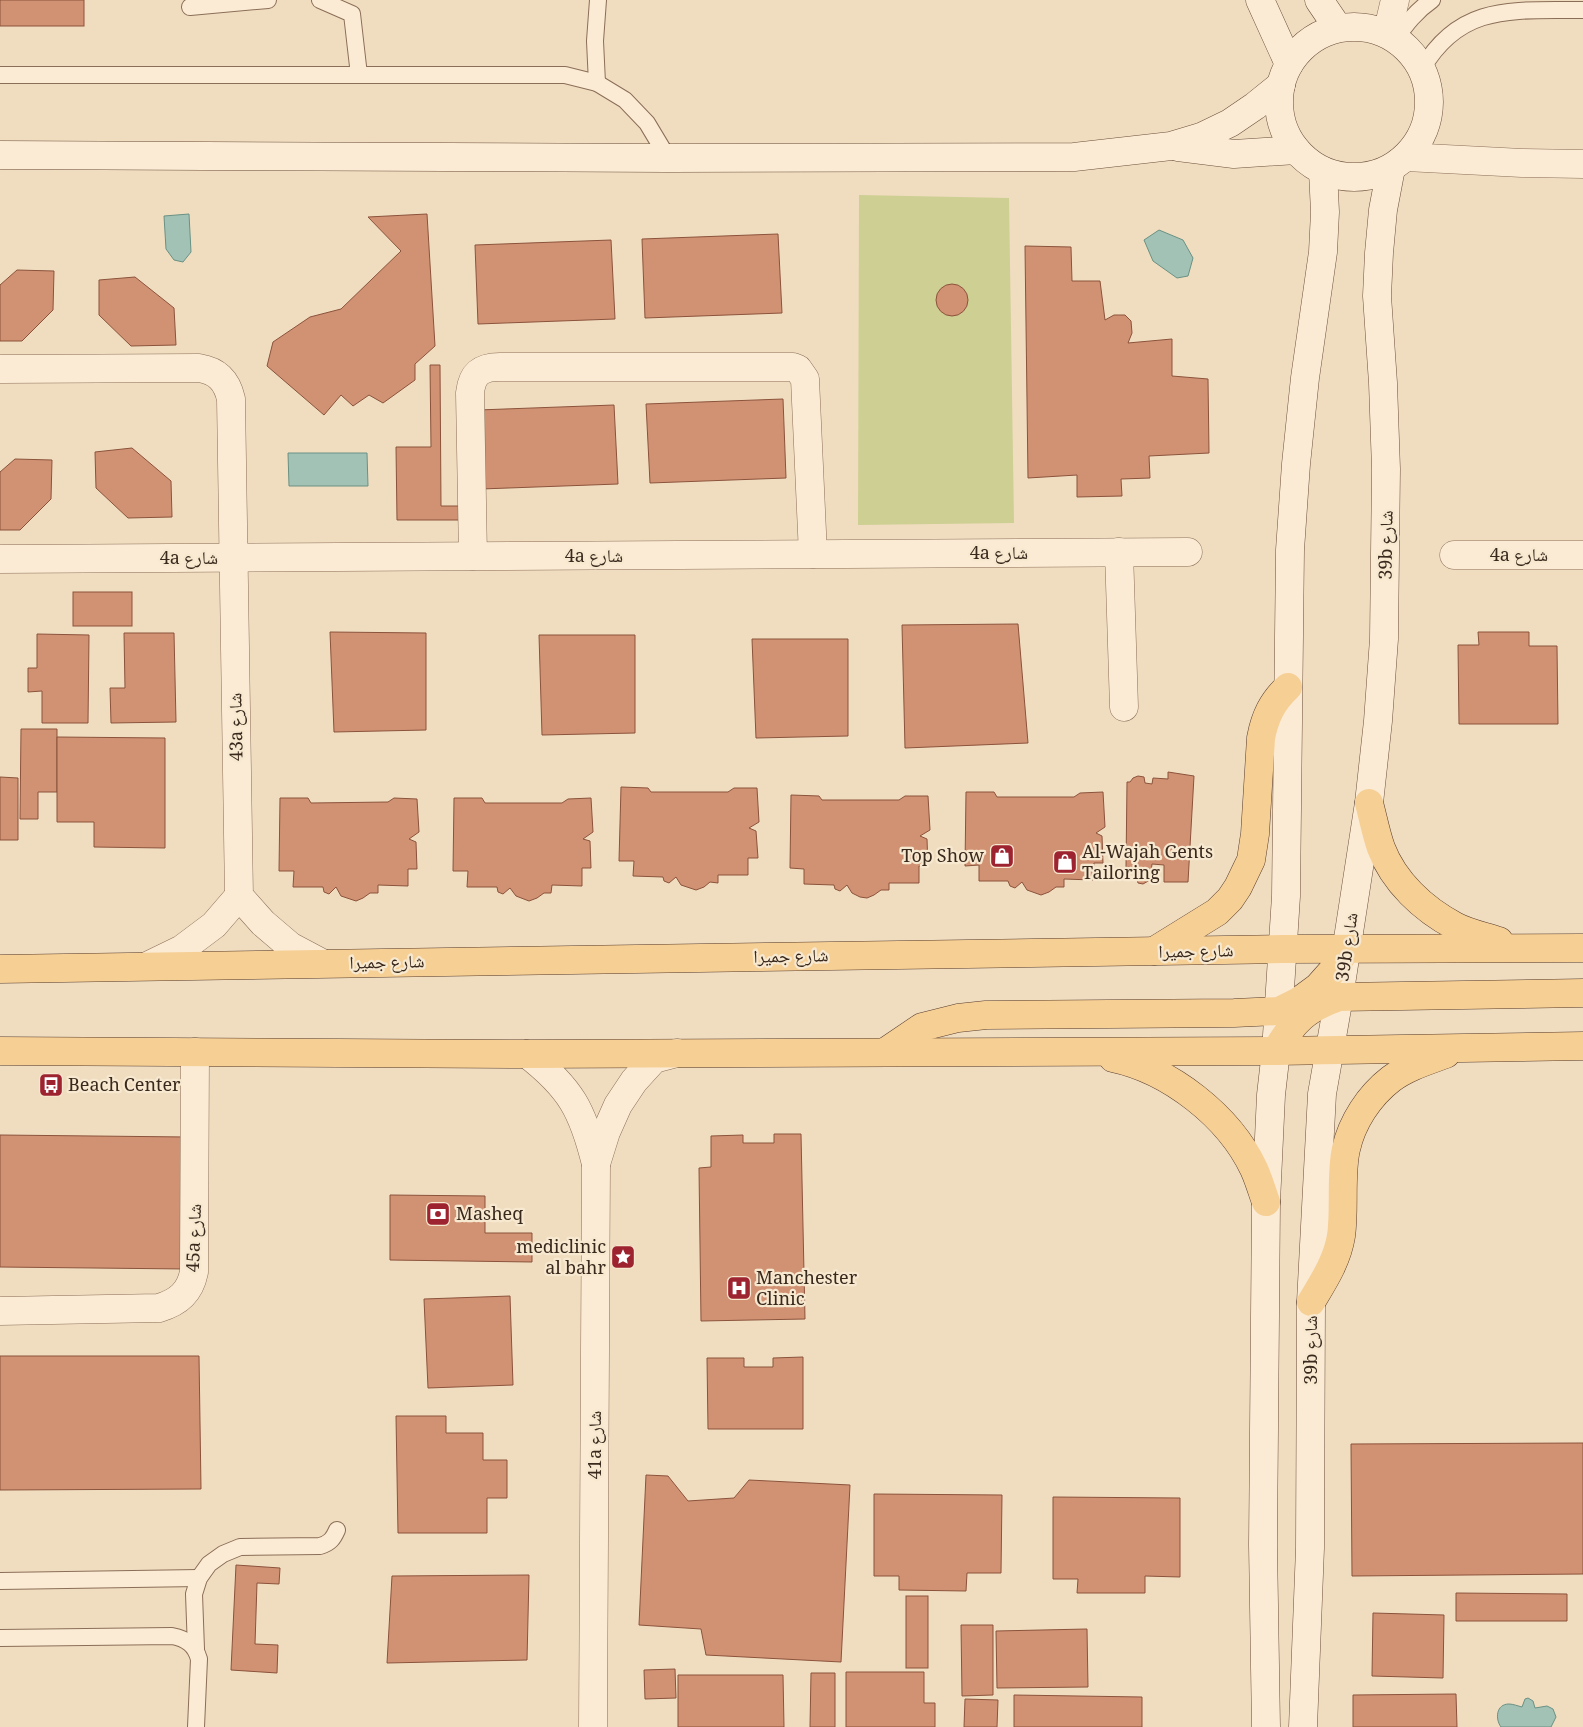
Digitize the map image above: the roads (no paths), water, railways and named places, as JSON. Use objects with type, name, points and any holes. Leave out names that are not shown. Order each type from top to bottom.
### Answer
[{"type":"main road","points":[[1153,951],[1217,912],[1230,899],[1238,887],[1251,860],[1255,834],[1261,738],[1264,723],[1269,710],[1288,687]]},
{"type":"main road","points":[[1369,803],[1381,849],[1394,874],[1412,895],[1433,913],[1456,926],[1519,948]]},
{"type":"main road","name":"شارع جميرا","points":[[0,969],[1283,949],[1583,948]]},
{"type":"main road","points":[[885,1052],[922,1027],[958,1018],[986,1015],[1279,1011],[1298,1002],[1318,987],[1334,968],[1346,949]]},
{"type":"main road","points":[[1276,1051],[1286,1032],[1301,1016],[1319,1004],[1339,997],[1583,993]]},
{"type":"main road","points":[[0,1050],[527,1054],[1080,1050],[1276,1051],[1583,1046]]},
{"type":"main road","points":[[1311,1302],[1336,1255],[1340,1237],[1346,1149],[1355,1122],[1370,1099],[1391,1079],[1415,1065],[1461,1048]]},
{"type":"main road","points":[[1080,1050],[1127,1060],[1172,1080],[1210,1110],[1234,1137],[1253,1168],[1266,1202]]},
{"type":"street","points":[[1260,0],[1285,75],[1279,108],[1284,131],[1296,150],[1308,162],[1323,171],[1346,177],[1369,176],[1398,163],[1583,164]]},
{"type":"street","points":[[1319,0],[1338,28]]},
{"type":"street","points":[[1391,37],[1396,0]]},
{"type":"street","points":[[0,155],[668,158],[1074,157],[1171,146],[1201,137],[1230,123],[1285,75],[1302,48],[1318,36],[1338,28],[1354,27],[1371,29],[1391,37],[1411,52],[1422,69],[1428,92],[1428,116],[1420,138],[1398,163]]},
{"type":"street","points":[[1171,146],[1234,154],[1296,150]]},
{"type":"street","name":"39b شارع","points":[[1303,1727],[1310,1548],[1311,1302],[1322,1094],[1369,803],[1380,702],[1384,639],[1386,469],[1383,382],[1377,296],[1378,253],[1383,210],[1398,163]]},
{"type":"street","points":[[1266,1727],[1263,1545],[1266,1202],[1271,1095],[1276,1051],[1286,896],[1292,522],[1305,378],[1323,252],[1323,171]]},
{"type":"street","points":[[473,556],[470,393],[471,382],[478,372],[488,367],[793,367],[798,369],[806,378],[813,554]]},
{"type":"street","name":"43a شارع","points":[[0,369],[200,368],[219,374],[225,382],[231,399],[232,558],[239,896]]},
{"type":"street","points":[[1119,552],[1124,707]]},
{"type":"street","name":"4a شارع","points":[[0,559],[1188,552]]},
{"type":"street","name":"4a شارع","points":[[1454,555],[1583,555]]},
{"type":"street","points":[[147,966],[182,949],[214,926],[239,896],[263,923],[290,946],[322,963]]},
{"type":"street","name":"45a شارع","points":[[0,1311],[159,1308],[170,1305],[187,1292],[194,1272],[196,1052]]},
{"type":"street","name":"41a شارع","points":[[596,1164],[606,1132],[618,1105],[634,1081],[654,1059],[677,1053]]},
{"type":"street","name":"41a شارع","points":[[527,1054],[547,1070],[564,1088],[578,1109],[588,1131],[596,1164],[593,1727]]},
{"type":"lane","points":[[190,7],[268,0]]},
{"type":"lane","points":[[320,0],[352,14],[359,75]]},
{"type":"lane","points":[[597,82],[595,41],[598,0]]},
{"type":"lane","points":[[1391,37],[1432,0]]},
{"type":"lane","points":[[1422,69],[1432,52],[1447,36],[1465,24],[1486,15],[1507,11],[1583,10]]},
{"type":"lane","points":[[0,74],[565,75],[597,82],[625,100],[647,123],[668,158]]},
{"type":"lane","points":[[196,1727],[200,1667],[196,1649],[194,1594],[199,1578],[209,1564],[223,1554],[240,1547],[320,1546],[334,1538],[337,1530]]},
{"type":"lane","points":[[0,1581],[199,1578]]},
{"type":"lane","points":[[0,1638],[172,1636],[182,1638],[196,1649]]},
{"type":"place","name":"Top Show","points":[[1002,856]]},
{"type":"place","name":"Al-Wajah Gents Tailoring","points":[[1065,862]]},
{"type":"place","name":"Beach Center","points":[[51,1085]]},
{"type":"place","name":"Masheq","points":[[438,1214]]},
{"type":"place","name":"mediclinic al bahr","points":[[623,1257]]},
{"type":"place","name":"Manchester Clinic","points":[[739,1288]]}]
